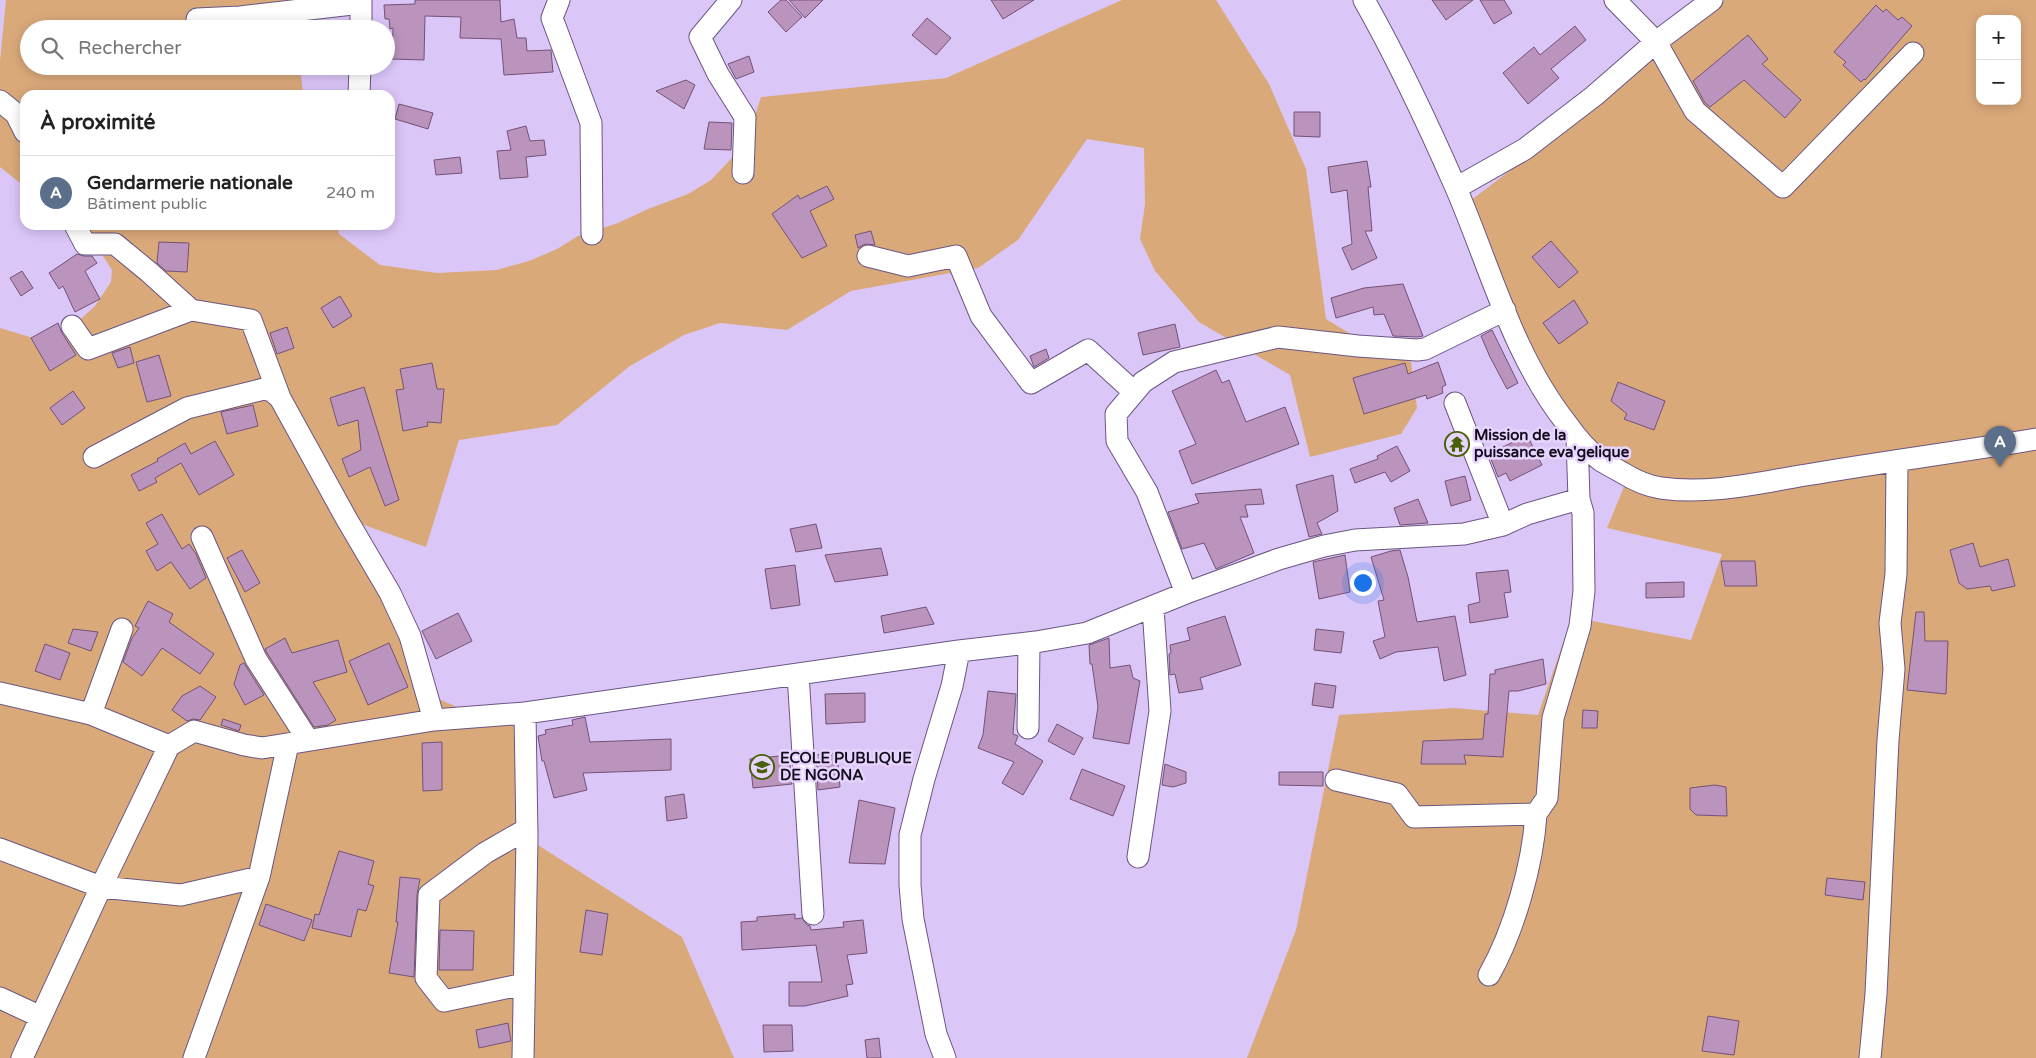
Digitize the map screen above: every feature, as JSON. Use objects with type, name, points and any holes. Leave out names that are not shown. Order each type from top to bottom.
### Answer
[{"type":"street","points":[[558,0],[552,18],[591,123],[592,234]]},
{"type":"street","points":[[732,0],[700,37],[718,74],[745,116],[743,173]]},
{"type":"street","points":[[1364,0],[1419,108],[1456,188],[1505,310],[1533,372],[1550,402],[1577,438],[1600,460],[1636,481],[1660,488],[1708,490],[1751,486],[1806,475],[2036,439]]},
{"type":"street","points":[[1615,0],[1656,42],[1695,111],[1783,187],[1914,53]]},
{"type":"street","points":[[1456,188],[1525,149],[1594,96],[1656,42],[1712,0]]},
{"type":"street","points":[[197,19],[240,17],[361,2],[360,20]]},
{"type":"street","points":[[359,90],[360,75]]},
{"type":"street","points":[[0,101],[16,114],[20,122]]},
{"type":"street","points":[[77,230],[85,244],[115,244],[191,310]]},
{"type":"street","points":[[868,256],[908,266],[956,256],[981,316],[1032,383],[1088,350],[1134,392]]},
{"type":"street","points":[[72,326],[88,349],[191,310],[251,320],[280,398],[390,593],[410,636],[434,720]]},
{"type":"street","points":[[1186,593],[1147,492],[1117,441],[1116,414],[1143,382],[1174,362],[1268,339],[1286,337],[1358,346],[1425,349],[1505,310]]},
{"type":"street","points":[[94,457],[188,408],[264,390],[272,391],[280,398]]},
{"type":"street","points":[[1455,403],[1503,525]]},
{"type":"street","points":[[1489,975],[1498,958],[1521,894],[1534,844],[1536,814],[1547,798],[1553,718],[1580,626],[1584,591],[1583,513],[1579,499],[1577,438]]},
{"type":"street","points":[[1870,1058],[1876,994],[1888,740],[1894,669],[1890,623],[1896,574],[1897,462]]},
{"type":"street","points":[[22,1058],[169,746],[194,730],[244,745],[262,748],[434,720],[525,713],[959,651],[1029,643],[1087,633],[1186,593],[1279,559],[1324,546],[1362,539],[1464,534],[1503,525],[1527,514],[1579,499]]},
{"type":"street","points":[[194,1058],[259,877],[298,742],[256,660],[202,537]]},
{"type":"street","points":[[1138,857],[1160,711],[1152,608]]},
{"type":"street","points":[[91,714],[122,629]]},
{"type":"street","points":[[1028,728],[1029,643]]},
{"type":"street","points":[[945,1058],[936,1034],[913,919],[910,885],[910,835],[924,779],[952,686],[959,651]]},
{"type":"street","points":[[798,674],[812,914]]},
{"type":"street","points":[[0,692],[91,714],[169,746]]},
{"type":"street","points":[[523,1058],[527,829],[525,713]]},
{"type":"street","points":[[1336,780],[1397,794],[1414,817],[1536,814]]},
{"type":"street","points":[[524,984],[444,1002],[426,978],[429,895],[485,853],[527,829]]},
{"type":"street","points":[[0,849],[101,887],[181,895],[259,877]]},
{"type":"street","points":[[0,998],[41,1018]]},
{"type":"shaded area","points":[[6,0],[292,0],[295,20],[20,20],[20,75],[301,75],[302,90],[20,90],[20,183],[0,167],[0,61]]},
{"type":"shaded area","points":[[1122,0],[1216,0],[1269,84],[1306,169],[1326,319],[1362,341],[1411,362],[1417,408],[1401,434],[1310,457],[1290,375],[1199,322],[1155,271],[1140,239],[1145,204],[1144,148],[1087,139],[1018,240],[978,268],[851,291],[787,330],[720,323],[684,335],[630,366],[557,425],[459,440],[426,547],[347,519],[390,593],[419,690],[488,721],[525,713],[527,838],[682,937],[734,1058],[0,1058],[0,328],[53,344],[95,306],[111,282],[112,270],[89,234],[84,230],[338,230],[339,234],[380,265],[437,273],[496,270],[529,261],[557,249],[578,236],[618,223],[688,194],[711,180],[746,143],[761,97],[946,78]]},
{"type":"shaded area","points":[[1724,0],[2036,0],[2036,1058],[1247,1058],[1296,930],[1339,715],[1454,708],[1538,715],[1572,617],[1691,640],[1722,554],[1607,528],[1628,477],[1561,427],[1466,204],[1598,104]]},
{"type":"building","points":[[415,0],[500,0],[501,22],[514,19],[517,38],[526,38],[527,51],[551,50],[553,72],[504,75],[501,39],[460,38],[461,17],[425,16],[424,60],[395,59],[395,20],[385,19],[384,5],[415,4]]},
{"type":"building","points":[[781,0],[786,0],[802,17],[786,32],[768,12]]},
{"type":"building","points":[[789,0],[823,0],[805,18]]},
{"type":"building","points":[[991,0],[1034,0],[1003,19]]},
{"type":"building","points":[[1432,0],[1473,0],[1446,20]]},
{"type":"building","points":[[1480,0],[1504,0],[1512,13],[1494,24]]},
{"type":"building","points":[[1876,5],[1883,12],[1886,9],[1898,20],[1902,17],[1912,26],[1865,80],[1861,82],[1843,65],[1846,62],[1834,52]]},
{"type":"building","points":[[927,18],[951,38],[936,55],[912,35]]},
{"type":"building","points":[[1575,26],[1586,40],[1551,69],[1559,78],[1528,104],[1503,73],[1534,47],[1540,55]]},
{"type":"building","points":[[1748,35],[1768,59],[1762,64],[1801,100],[1785,118],[1744,80],[1710,107],[1705,103],[1693,81]]},
{"type":"building","points":[[749,56],[754,72],[736,79],[728,64]]},
{"type":"building","points":[[686,80],[695,85],[684,109],[656,91]]},
{"type":"building","points":[[399,104],[433,113],[428,129],[395,119]]},
{"type":"building","points":[[1294,112],[1320,112],[1320,137],[1294,136]]},
{"type":"building","points":[[709,122],[732,123],[731,150],[704,149]]},
{"type":"building","points":[[526,126],[530,141],[544,140],[546,155],[526,157],[528,177],[500,179],[497,151],[511,150],[507,131]]},
{"type":"building","points":[[460,157],[462,173],[436,175],[434,160]]},
{"type":"building","points":[[1367,161],[1371,187],[1368,187],[1372,231],[1365,231],[1377,258],[1352,270],[1342,248],[1352,244],[1347,190],[1331,193],[1328,167]]},
{"type":"building","points":[[827,186],[834,199],[810,211],[827,246],[802,258],[772,214],[798,195],[800,199]]},
{"type":"building","points":[[871,231],[875,245],[865,244],[858,248],[855,235]]},
{"type":"building","points":[[1551,241],[1578,272],[1559,288],[1532,257]]},
{"type":"building","points":[[159,242],[189,243],[187,272],[166,271],[157,263]]},
{"type":"building","points":[[77,254],[92,256],[97,263],[85,271],[100,299],[75,312],[63,286],[59,289],[49,273]]},
{"type":"building","points":[[22,271],[33,288],[21,296],[10,278]]},
{"type":"building","points":[[1403,284],[1423,336],[1393,336],[1384,314],[1374,315],[1373,307],[1336,318],[1331,298],[1364,288]]},
{"type":"building","points":[[340,296],[352,316],[333,328],[321,308]]},
{"type":"building","points":[[1574,300],[1588,323],[1559,344],[1543,323]]},
{"type":"building","points":[[58,323],[76,355],[50,371],[31,338]]},
{"type":"building","points":[[1175,324],[1180,347],[1143,355],[1138,333]]},
{"type":"building","points":[[287,327],[294,348],[277,354],[270,333]]},
{"type":"building","points":[[1492,330],[1518,383],[1507,389],[1481,336]]},
{"type":"building","points":[[130,347],[134,363],[118,368],[112,353]]},
{"type":"building","points":[[1046,349],[1049,358],[1034,367],[1030,356]]},
{"type":"building","points":[[159,355],[171,396],[147,402],[136,362]]},
{"type":"building","points":[[1438,362],[1446,385],[1442,387],[1443,393],[1427,399],[1426,395],[1364,414],[1353,378],[1405,363],[1408,374]]},
{"type":"building","points":[[432,363],[437,389],[444,389],[441,423],[427,422],[428,426],[403,431],[396,390],[404,389],[400,369]]},
{"type":"building","points":[[1216,370],[1222,383],[1229,380],[1246,422],[1285,407],[1299,444],[1192,484],[1179,451],[1196,444],[1172,391]]},
{"type":"building","points":[[1618,382],[1665,401],[1654,430],[1624,419],[1627,414],[1611,401]]},
{"type":"building","points":[[364,387],[399,500],[385,506],[370,467],[349,477],[342,459],[361,450],[358,420],[338,426],[330,398]]},
{"type":"building","points":[[73,391],[85,408],[62,425],[50,408]]},
{"type":"building","points":[[253,405],[258,426],[227,434],[221,412]]},
{"type":"building","points":[[1527,435],[1542,465],[1510,481],[1506,473],[1498,477],[1489,454]]},
{"type":"building","points":[[215,441],[234,475],[199,495],[181,463],[155,478],[157,482],[139,491],[131,475],[158,461],[157,459],[185,443],[191,454]]},
{"type":"building","points":[[1397,446],[1410,471],[1391,482],[1385,472],[1355,483],[1350,469],[1378,459],[1377,456]]},
{"type":"building","points":[[1333,475],[1338,511],[1317,523],[1322,534],[1309,537],[1296,485]]},
{"type":"building","points":[[1465,476],[1471,500],[1451,506],[1445,481]]},
{"type":"building","points":[[1261,489],[1264,504],[1245,505],[1248,517],[1240,517],[1254,553],[1216,569],[1204,543],[1182,549],[1168,512],[1199,503],[1195,494]]},
{"type":"building","points":[[1418,499],[1428,523],[1400,525],[1394,508]]},
{"type":"building","points":[[162,514],[182,549],[189,544],[196,554],[206,578],[190,589],[171,562],[157,571],[146,551],[158,544],[146,523]]},
{"type":"building","points":[[816,524],[822,548],[796,552],[790,529]]},
{"type":"building","points":[[1973,543],[1980,567],[2008,559],[2015,586],[1992,591],[1990,586],[1967,589],[1959,583],[1950,550]]},
{"type":"building","points":[[881,548],[888,575],[835,582],[825,555]]},
{"type":"building","points":[[242,550],[260,583],[245,592],[227,558]]},
{"type":"building","points":[[1400,550],[1408,577],[1417,622],[1455,616],[1466,675],[1444,681],[1438,647],[1396,652],[1380,659],[1373,641],[1385,637],[1378,601],[1384,600],[1371,557]]},
{"type":"building","points":[[1345,555],[1350,592],[1319,599],[1313,562]]},
{"type":"building","points":[[1721,561],[1755,561],[1757,586],[1725,586]]},
{"type":"building","points":[[795,565],[800,605],[771,609],[765,569]]},
{"type":"building","points":[[1508,570],[1511,592],[1504,593],[1508,617],[1470,623],[1468,605],[1480,602],[1476,573]]},
{"type":"building","points":[[1684,582],[1684,597],[1646,598],[1646,583]]},
{"type":"building","points":[[148,601],[173,614],[169,622],[214,654],[200,674],[162,648],[142,676],[123,662],[132,638],[139,628],[135,626]]},
{"type":"building","points":[[926,607],[934,624],[884,633],[881,616]]},
{"type":"building","points":[[1916,612],[1924,612],[1925,641],[1948,641],[1946,694],[1907,690]]},
{"type":"building","points":[[458,613],[472,641],[436,659],[422,631]]},
{"type":"building","points":[[1225,616],[1241,665],[1200,678],[1203,689],[1179,693],[1175,674],[1170,675],[1170,645],[1190,640],[1187,628]]},
{"type":"building","points":[[73,629],[98,632],[91,651],[68,643]]},
{"type":"building","points":[[1316,629],[1344,632],[1341,653],[1314,650]]},
{"type":"building","points":[[285,638],[292,653],[338,640],[347,672],[313,682],[336,720],[328,725],[314,727],[265,649]]},
{"type":"building","points":[[1109,638],[1110,668],[1130,665],[1133,678],[1140,681],[1129,744],[1093,738],[1098,707],[1092,664],[1090,664],[1089,645]]},
{"type":"building","points":[[389,643],[408,687],[368,705],[349,661]]},
{"type":"building","points":[[45,644],[70,653],[60,680],[35,671]]},
{"type":"building","points":[[1543,659],[1546,684],[1518,691],[1509,691],[1503,757],[1464,755],[1466,764],[1421,764],[1423,741],[1483,739],[1485,714],[1488,714],[1490,674],[1495,674],[1495,670]]},
{"type":"building","points":[[244,663],[264,695],[245,705],[234,684],[240,665]]},
{"type":"building","points":[[1315,683],[1336,686],[1333,708],[1312,705]]},
{"type":"building","points":[[200,686],[216,697],[200,720],[193,719],[187,721],[172,710],[182,696]]},
{"type":"building","points":[[988,691],[1016,694],[1013,734],[1018,736],[1015,744],[1043,761],[1023,795],[1002,783],[1014,762],[978,748],[983,735]]},
{"type":"building","points":[[865,693],[865,722],[826,724],[825,694]]},
{"type":"building","points":[[1583,710],[1598,711],[1597,728],[1582,728]]},
{"type":"building","points":[[585,717],[590,742],[671,739],[671,770],[583,773],[587,790],[554,798],[544,761],[542,761],[538,736],[546,734],[545,730],[573,725],[572,720]]},
{"type":"building","points":[[223,719],[241,725],[239,731],[221,725]]},
{"type":"building","points":[[1057,724],[1083,738],[1074,755],[1048,741]]},
{"type":"building","points":[[442,742],[442,790],[423,791],[422,743]]},
{"type":"building","points":[[837,753],[840,787],[818,790],[816,755]]},
{"type":"building","points":[[789,755],[792,784],[753,788],[750,759]]},
{"type":"building","points":[[1165,764],[1186,772],[1186,783],[1173,787],[1162,785]]},
{"type":"building","points":[[1082,769],[1125,786],[1113,816],[1070,799]]},
{"type":"building","points":[[1279,772],[1323,772],[1323,786],[1279,785]]},
{"type":"building","points":[[1715,785],[1726,787],[1727,816],[1696,815],[1690,809],[1690,788]]},
{"type":"building","points":[[684,794],[687,818],[667,821],[665,797]]},
{"type":"building","points":[[859,800],[895,808],[885,864],[849,863]]},
{"type":"building","points":[[339,851],[374,861],[368,884],[374,886],[366,911],[358,909],[351,937],[312,928],[315,914],[319,915]]},
{"type":"building","points":[[400,877],[420,879],[417,895],[414,977],[389,973],[398,922],[396,922]]},
{"type":"building","points":[[1827,878],[1865,882],[1863,900],[1825,895]]},
{"type":"building","points":[[266,904],[312,920],[304,941],[259,925]]},
{"type":"building","points":[[586,910],[608,914],[602,955],[580,952]]},
{"type":"building","points":[[795,914],[795,919],[802,918],[810,926],[811,930],[844,927],[843,922],[863,920],[867,953],[847,955],[853,984],[846,985],[848,996],[805,1006],[789,1006],[789,982],[822,982],[816,945],[742,950],[741,922],[757,921],[757,917]]},
{"type":"building","points":[[440,930],[474,931],[473,970],[439,970]]},
{"type":"building","points":[[1708,1016],[1739,1021],[1734,1055],[1702,1051]]},
{"type":"building","points":[[508,1023],[511,1041],[479,1048],[476,1030]]},
{"type":"building","points":[[763,1025],[792,1025],[793,1051],[764,1052]]},
{"type":"building","points":[[879,1038],[881,1058],[867,1058],[865,1040]]},
{"type":"place","name":"Mission de la puissance eva'gelique","points":[[1457,444]]},
{"type":"place","name":"Gendarmerie nationale","points":[[2000,467]]},
{"type":"place","name":"ECOLE PUBLIQUE DE NGONA","points":[[762,767]]}]
